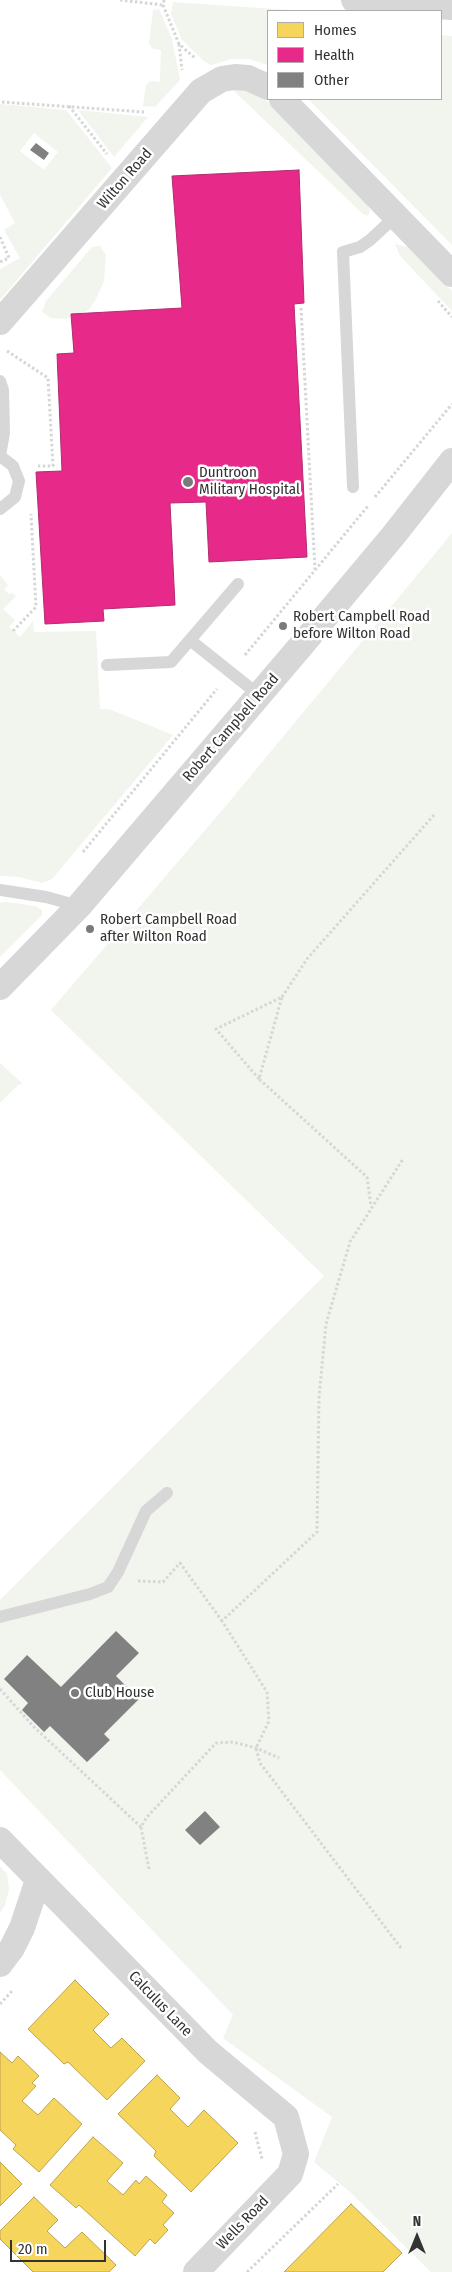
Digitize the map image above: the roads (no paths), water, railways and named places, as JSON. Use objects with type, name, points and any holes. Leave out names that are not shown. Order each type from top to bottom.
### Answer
[{"type":"street","points":[[354,0],[452,7]]},
{"type":"street","name":"Wilton Road","points":[[0,322],[201,91],[222,78],[242,77],[267,87]]},
{"type":"street","points":[[283,100],[452,274]]},
{"type":"street","name":"Robert Campbell Road","points":[[0,987],[79,906],[393,536],[452,461]]},
{"type":"street","name":"Calculus Lane","points":[[0,1840],[208,2052],[286,2117],[296,2154],[290,2174]]},
{"type":"street","points":[[0,1964],[19,1935],[38,1880]]},
{"type":"street","name":"Wells Road","points":[[196,2272],[290,2174]]},
{"type":"lane","points":[[353,487],[344,252],[365,244],[396,216]]},
{"type":"lane","points":[[0,381],[3,390],[4,433],[0,456],[13,466],[19,481],[15,497],[0,508]]},
{"type":"lane","points":[[108,665],[170,662],[238,584]]},
{"type":"lane","points":[[190,640],[258,695]]},
{"type":"lane","points":[[0,890],[46,897],[79,906]]},
{"type":"lane","points":[[0,1618],[90,1594],[108,1587],[118,1572],[146,1511],[166,1493]]},
{"type":"place","name":"Duntroon Military Hospital","points":[[188,482]]},
{"type":"place","name":"Robert Campbell Road before Wilton Road","points":[[283,626]]},
{"type":"place","name":"Robert Campbell Road after Wilton Road","points":[[90,929]]},
{"type":"place","name":"Club House","points":[[75,1693]]}]
